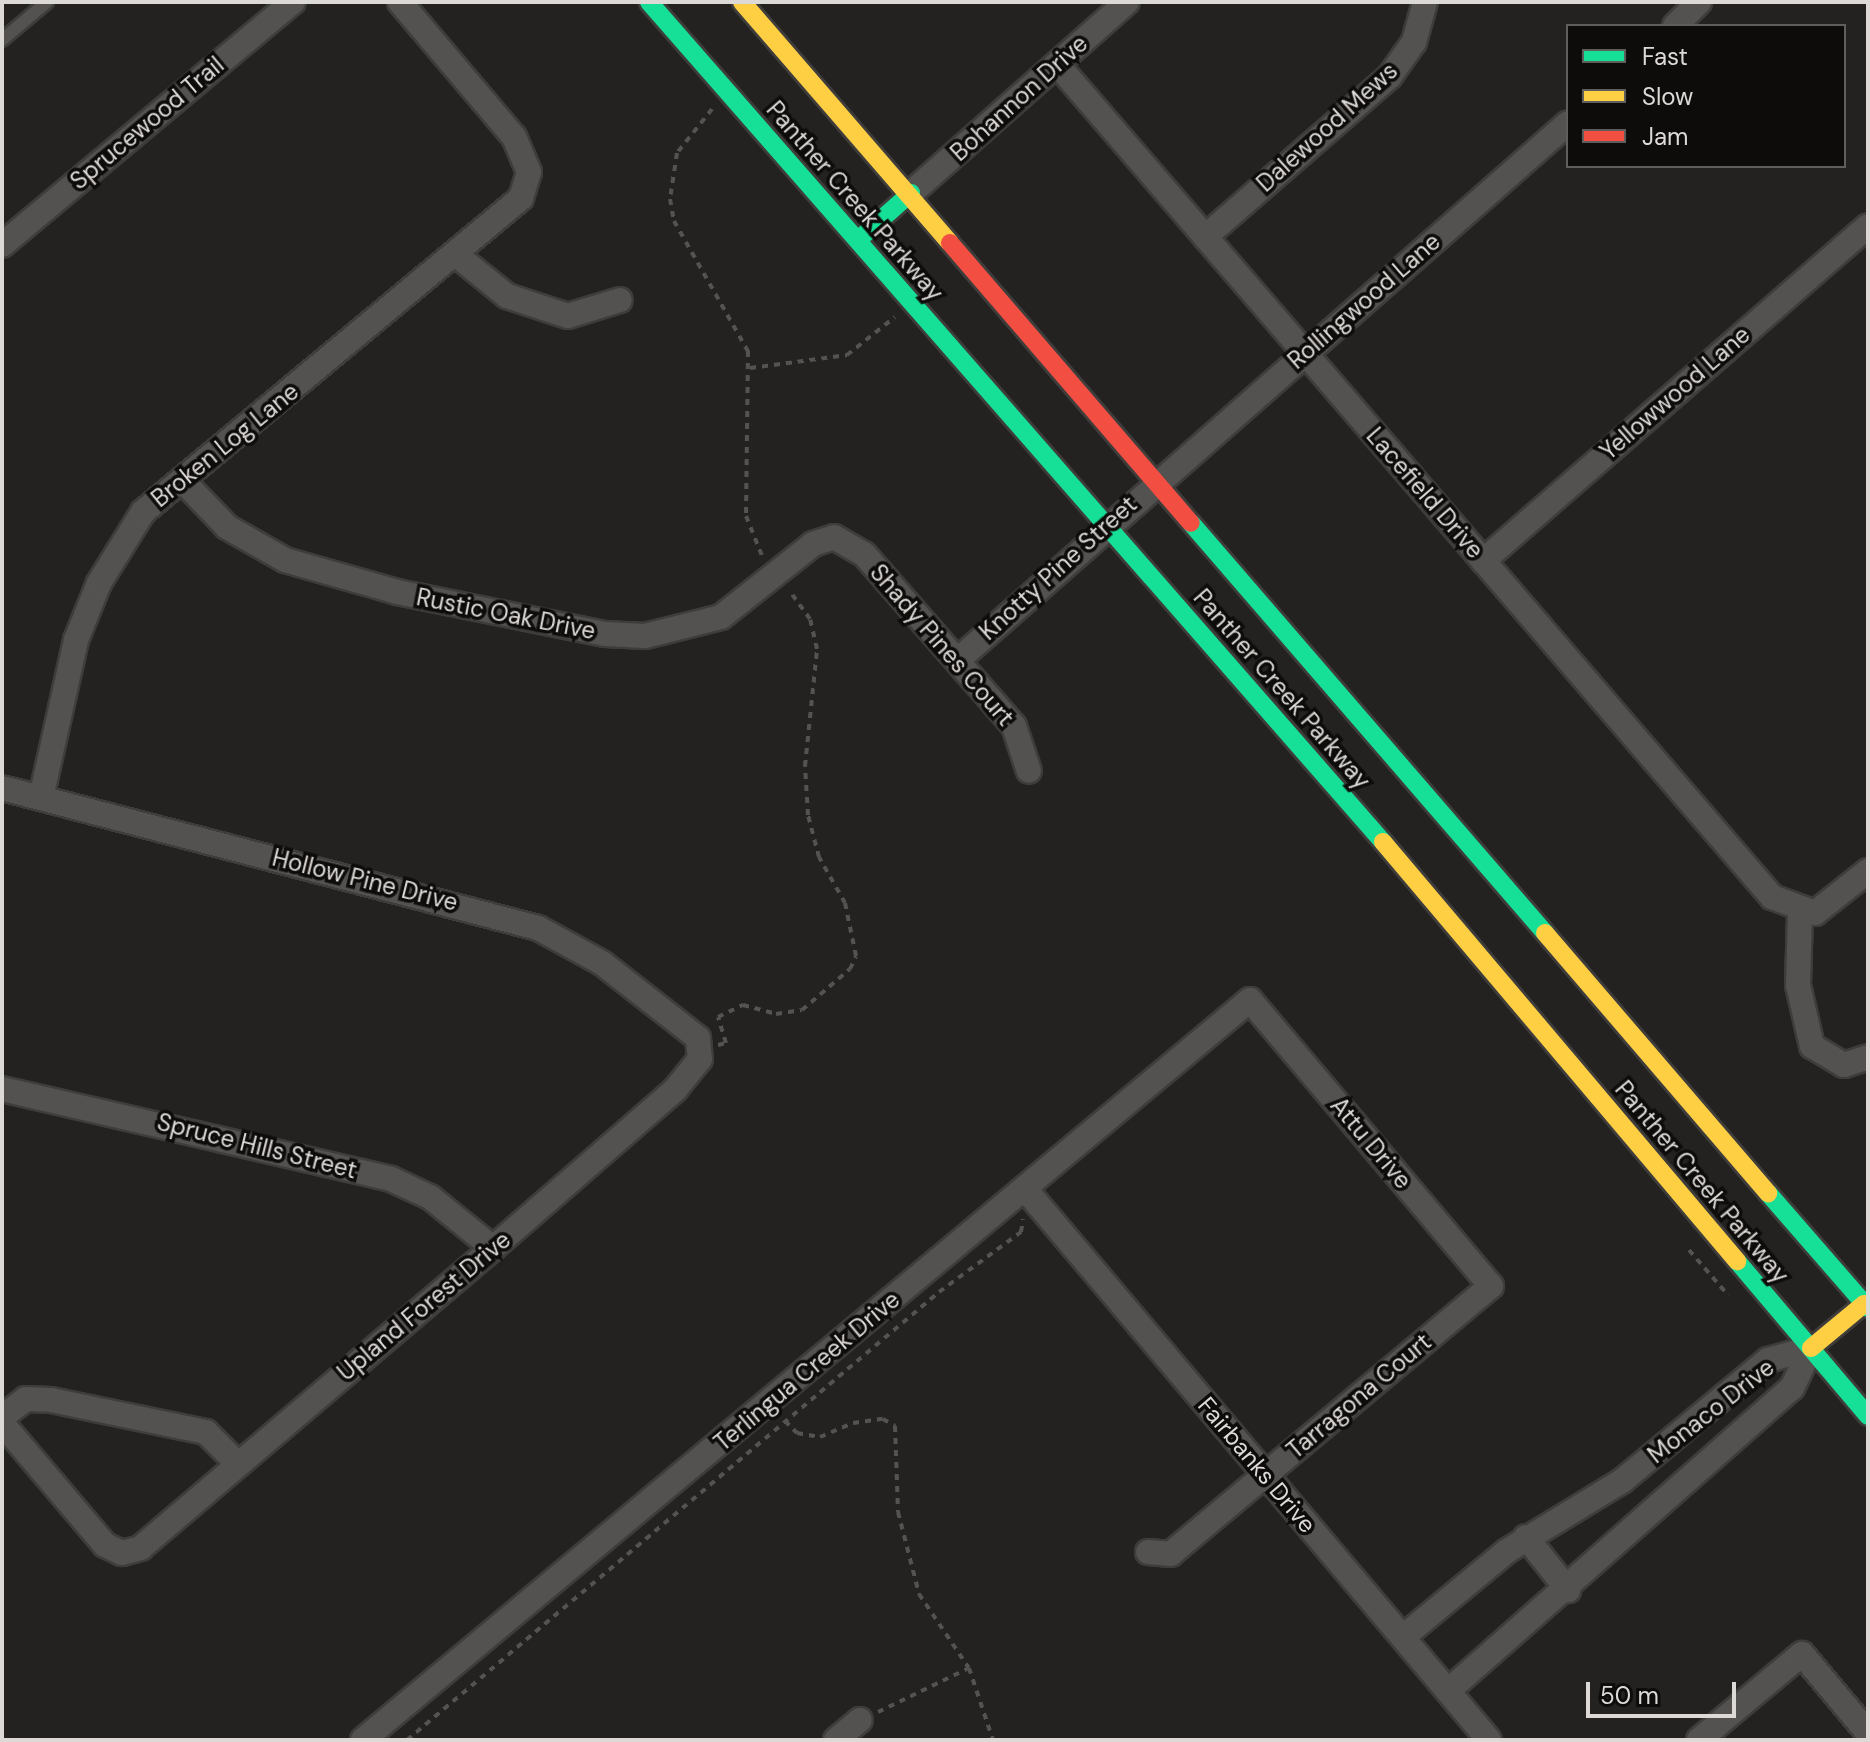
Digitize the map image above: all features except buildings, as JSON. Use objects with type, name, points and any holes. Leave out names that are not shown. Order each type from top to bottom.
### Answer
[{"type":"main road","name":"Panther Creek Parkway","points":[[649,2],[1107,523],[1868,1416]]},
{"type":"main road","name":"Panther Creek Parkway","points":[[742,2],[1158,478],[1867,1304]]},
{"type":"main road","points":[[858,240],[911,193]]},
{"type":"main road","points":[[1811,1348],[1867,1304]]},
{"type":"street","name":"Sprucewood Trail","points":[[2,245],[293,2]]},
{"type":"street","name":"Broken Log Lane","points":[[41,798],[76,640],[99,583],[143,512],[521,198],[529,172],[514,137],[400,2]]},
{"type":"street","name":"Bohannon Drive","points":[[911,193],[1127,2]]},
{"type":"street","name":"Dalewood Mews","points":[[1205,237],[1390,76],[1414,42],[1425,2]]},
{"type":"street","name":"Lacefield Drive","points":[[1057,64],[1772,897],[1800,913]]},
{"type":"street","name":"Rollingwood Lane","points":[[1158,478],[1305,354],[1566,125]]},
{"type":"street","name":"Yellowwood Lane","points":[[1483,561],[1868,226]]},
{"type":"street","points":[[455,254],[507,296],[568,316],[620,300]]},
{"type":"street","name":"Knotty Pine Street","points":[[959,659],[1158,478]]},
{"type":"street","name":"Rustic Oak Drive","points":[[182,480],[227,527],[285,560],[397,592],[605,634],[692,628],[744,603],[813,544],[834,537]]},
{"type":"street","name":"Shady Pines Court","points":[[834,537],[864,554],[959,659],[1014,726],[1029,771]]},
{"type":"street","name":"Hollow Pine Drive","points":[[2,788],[538,928],[602,963],[699,1044]]},
{"type":"street","points":[[1868,871],[1828,907],[1800,913],[1798,985],[1812,1046],[1844,1065],[1868,1057]]},
{"type":"street","name":"Terlingua Creek Drive","points":[[363,1740],[1250,1000]]},
{"type":"street","name":"Attu Drive","points":[[1250,1000],[1491,1286]]},
{"type":"street","name":"Upland Forest Drive","points":[[2,1423],[105,1545],[122,1553],[141,1548],[676,1089],[699,1044]]},
{"type":"street","name":"Spruce Hills Street","points":[[2,1089],[391,1179],[430,1197],[493,1248]]},
{"type":"street","name":"Fairbanks Drive","points":[[1025,1189],[1489,1740]]},
{"type":"street","name":"Tarragona Court","points":[[1148,1552],[1171,1554],[1491,1286]]},
{"type":"street","name":"Monaco Drive","points":[[1403,1637],[1526,1537],[1622,1481],[1768,1360],[1811,1348]]},
{"type":"street","name":"Monaco Drive","points":[[1448,1691],[1568,1590],[1661,1497],[1792,1388],[1811,1348]]},
{"type":"street","points":[[2,1417],[26,1399],[51,1400],[206,1432],[237,1463]]},
{"type":"street","points":[[1526,1537],[1568,1590]]},
{"type":"street","points":[[1699,1740],[1802,1654],[1868,1733]]},
{"type":"street","points":[[836,1740],[860,1720]]},
{"type":"lane","points":[[2,40],[47,2]]},
{"type":"path","points":[[699,1044],[726,1043],[718,1017],[732,1008],[802,1010],[850,969],[856,956],[845,903],[819,857],[808,815],[805,766],[817,649],[810,619],[756,550],[746,516],[750,368],[670,199],[677,153],[716,105]]},
{"type":"path","points":[[750,368],[847,355],[900,313]]},
{"type":"path","points":[[407,1740],[785,1421],[1021,1232],[1024,1217]]},
{"type":"path","points":[[785,1421],[797,1433],[820,1437],[853,1423],[883,1419],[895,1426],[898,1512],[919,1594],[969,1668],[993,1740]]},
{"type":"path","points":[[860,1720],[969,1668]]},
{"type":"traffic: fast","points":[[649,2],[1383,842]]},
{"type":"traffic: fast","points":[[858,240],[911,193]]},
{"type":"traffic: fast","points":[[1191,523],[1545,933]]},
{"type":"traffic: fast","points":[[1768,1193],[1868,1308]]},
{"type":"traffic: fast","points":[[1737,1261],[1868,1416]]},
{"type":"traffic: slow","points":[[742,2],[950,243]]},
{"type":"traffic: slow","points":[[1383,842],[1737,1261]]},
{"type":"traffic: slow","points":[[1545,933],[1768,1193]]},
{"type":"traffic: slow","points":[[1811,1348],[1864,1304]]},
{"type":"traffic: jam","points":[[950,243],[1191,523]]}]
